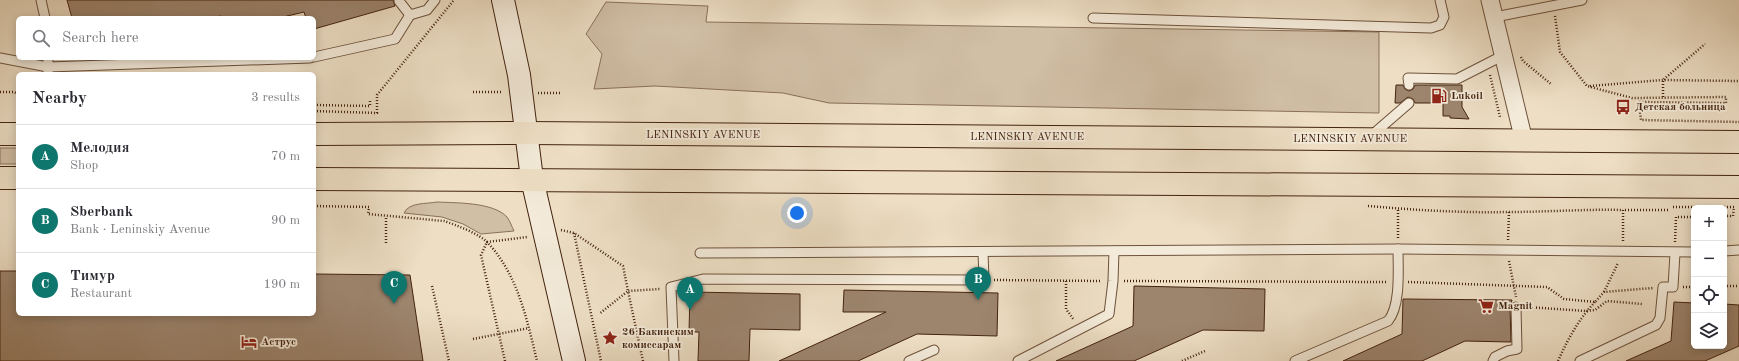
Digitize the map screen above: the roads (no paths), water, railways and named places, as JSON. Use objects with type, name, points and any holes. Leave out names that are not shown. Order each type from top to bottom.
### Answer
[{"type":"main road","points":[[503,0],[518,76],[532,179],[574,361]]},
{"type":"main road","name":"LENINSKIY AVENUE","points":[[316,134],[526,133],[1739,142]]},
{"type":"main road","points":[[0,134],[16,134]]},
{"type":"main road","points":[[0,178],[16,178]]},
{"type":"main road","points":[[316,179],[532,179],[1739,187]]},
{"type":"street","points":[[1490,0],[1495,18],[1512,55],[1524,140]]},
{"type":"lane","points":[[40,0],[44,16]]},
{"type":"lane","points":[[316,57],[395,39],[410,15],[427,10],[435,0]]},
{"type":"lane","points":[[1093,18],[1431,28],[1440,25],[1444,17],[1440,0]]},
{"type":"lane","points":[[1495,18],[1582,0]]},
{"type":"lane","points":[[399,1],[410,15]]},
{"type":"lane","points":[[1409,85],[1408,78],[1457,79],[1512,55]]},
{"type":"lane","points":[[0,58],[48,66],[244,60]]},
{"type":"lane","points":[[1367,139],[1409,103]]},
{"type":"lane","points":[[1295,361],[1388,321],[1393,315],[1398,282],[1398,248]]},
{"type":"lane","points":[[700,252],[983,252],[1398,248],[1691,252]]},
{"type":"lane","points":[[1727,251],[1739,250]]},
{"type":"lane","points":[[1018,361],[1109,314],[1113,281],[1114,251]]},
{"type":"lane","points":[[674,361],[671,287],[703,279],[984,280],[983,252]]},
{"type":"lane","points":[[1580,361],[1656,325],[1660,318],[1663,288],[1673,287],[1675,253]]},
{"type":"lane","points":[[1493,361],[1495,357],[1518,349],[1516,307]]},
{"type":"lane","points":[[909,361],[934,350]]},
{"type":"place","name":"Lukoil","points":[[1439,96]]},
{"type":"place","name":"Детская больница","points":[[1623,107]]},
{"type":"place","name":"Sberbank","points":[[978,300]]},
{"type":"place","name":"Тимур","points":[[394,304]]},
{"type":"place","name":"Magnit","points":[[1486,306]]},
{"type":"place","name":"Мелодия","points":[[690,310]]},
{"type":"place","name":"26 Бакинским комиссарам","points":[[610,338]]},
{"type":"place","name":"Аструс","points":[[249,342]]}]
